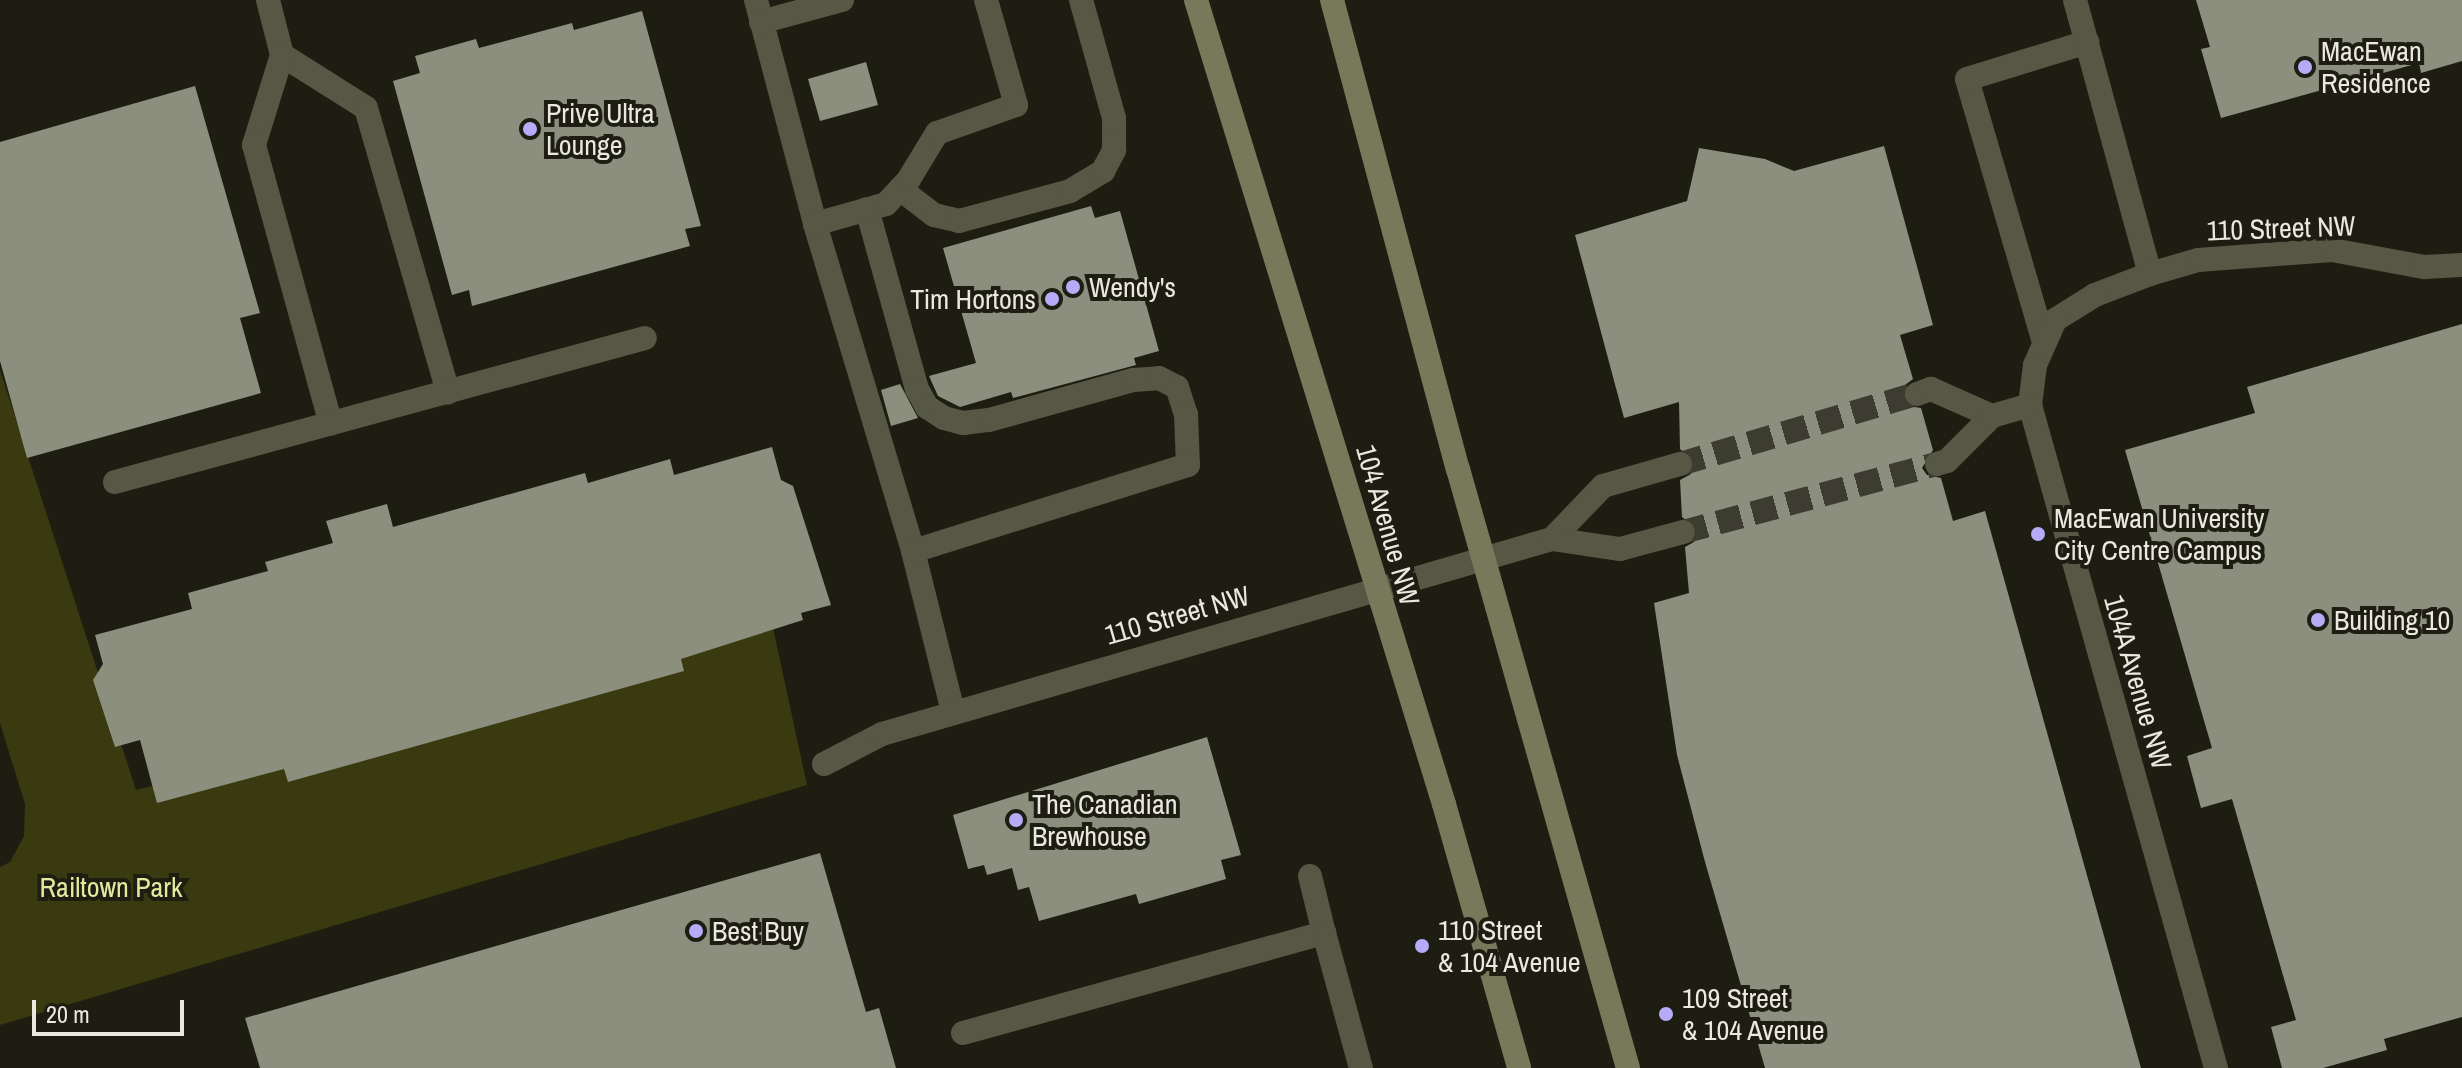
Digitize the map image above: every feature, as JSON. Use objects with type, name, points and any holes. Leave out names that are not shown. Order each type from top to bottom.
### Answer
[{"type":"main road","name":"104 Avenue NW","points":[[1196,0],[1374,588],[1444,804],[1519,1068]]},
{"type":"main road","points":[[1332,0],[1483,558],[1628,1068]]},
{"type":"street","points":[[268,0],[282,55],[254,145],[331,424]]},
{"type":"street","points":[[842,0],[758,11],[815,224],[913,551],[953,712]]},
{"type":"street","points":[[815,224],[886,204],[900,189],[937,133],[1016,105],[986,0]]},
{"type":"street","points":[[900,189],[934,215],[959,221],[1070,191],[1103,171],[1114,150],[1114,118],[1084,12],[1065,0]]},
{"type":"street","points":[[2043,339],[2073,306],[2150,274],[2075,0]]},
{"type":"street","points":[[2043,339],[1967,79],[2087,42]]},
{"type":"street","points":[[282,55],[366,108],[448,392]]},
{"type":"street","points":[[867,209],[917,389],[927,407],[963,423],[989,420],[1133,380],[1159,378],[1177,387],[1186,414],[1188,465],[913,551]]},
{"type":"street","name":"110 Street NW","points":[[2150,274],[2198,260],[2332,250],[2424,267],[2462,265]]},
{"type":"street","points":[[115,482],[645,338]]},
{"type":"street","name":"104A Avenue NW","points":[[2043,339],[2030,405],[2216,1068]]},
{"type":"street","points":[[1917,394],[1931,389],[1992,416]]},
{"type":"street","points":[[1937,464],[1947,461],[1992,416],[2030,405]]},
{"type":"street","points":[[1552,539],[1603,486],[1680,464]]},
{"type":"street","name":"110 Street NW","points":[[824,764],[882,734],[953,712],[1552,539],[1620,549],[1683,532]]},
{"type":"street","points":[[1310,876],[1361,1068]]},
{"type":"street","points":[[963,1033],[1324,933]]},
{"type":"green space","name":"Railtown Park","points":[[0,370],[136,790],[773,628],[807,785],[0,1025],[0,867],[10,862],[24,836],[25,804],[0,723]]},
{"type":"building","name":"MacEwan Residence","points":[[2196,0],[2462,0],[2462,61],[2421,73],[2419,63],[2221,118],[2201,49],[2210,47]]},
{"type":"building","points":[[642,11],[701,226],[685,229],[690,246],[472,306],[469,290],[452,295],[393,81],[420,73],[415,56],[476,39],[479,48],[572,23],[574,30]]},
{"type":"building","points":[[866,62],[878,105],[820,121],[808,79]]},
{"type":"building","points":[[195,86],[260,313],[240,318],[261,393],[27,458],[0,361],[0,142]]},
{"type":"building","points":[[1884,146],[1933,325],[1900,335],[1913,379],[1905,385],[1903,398],[1908,406],[1921,408],[1933,450],[1922,468],[1927,475],[1941,478],[1953,521],[1985,511],[2141,1068],[1765,1068],[1705,862],[1677,755],[1654,603],[1689,593],[1685,547],[1694,542],[1698,529],[1682,517],[1680,480],[1691,474],[1695,461],[1680,449],[1679,402],[1624,418],[1575,235],[1687,201],[1699,148],[1765,159],[1794,171]]},
{"type":"building","name":"Tim Hortons","points":[[1091,206],[1095,218],[1120,211],[1159,351],[1134,358],[1136,365],[1013,398],[1011,392],[960,407],[938,396],[929,376],[976,363],[943,248]]},
{"type":"building","name":"Building 10","points":[[2462,324],[2462,1017],[2384,1039],[2387,1050],[2323,1068],[2282,1068],[2271,1027],[2296,1020],[2232,799],[2201,808],[2187,756],[2212,748],[2125,450],[2255,413],[2247,387]]},
{"type":"building","points":[[900,384],[918,418],[891,426],[881,390]]},
{"type":"building","points":[[772,447],[781,480],[793,486],[831,605],[801,613],[803,620],[681,659],[684,671],[288,782],[284,769],[157,803],[140,740],[115,747],[93,680],[103,664],[95,635],[192,609],[188,593],[268,571],[265,562],[333,543],[326,521],[387,504],[393,527],[585,473],[588,483],[670,459],[674,475]]},
{"type":"building","points":[[1207,737],[1241,855],[1221,860],[1226,879],[1139,904],[1136,894],[1039,921],[1029,887],[1018,890],[1012,868],[987,875],[984,865],[968,869],[953,815]]},
{"type":"building","name":"Best Buy","points":[[820,853],[866,1012],[879,1008],[896,1068],[260,1068],[245,1018]]},
{"type":"tunnel","points":[[1680,464],[1917,394]]},
{"type":"tunnel","points":[[1683,532],[1937,464]]},
{"type":"place","name":"MacEwan Residence","points":[[2305,67]]},
{"type":"place","name":"Prive Ultra Lounge","points":[[530,129]]},
{"type":"place","name":"Wendy's","points":[[1073,287]]},
{"type":"place","name":"Tim Hortons","points":[[1052,299]]},
{"type":"place","name":"MacEwan University City Centre Campus","points":[[2038,534]]},
{"type":"place","name":"Building 10","points":[[2318,620]]},
{"type":"place","name":"The Canadian Brewhouse","points":[[1016,820]]},
{"type":"place","name":"Best Buy","points":[[696,931]]},
{"type":"place","name":"110 Street & 104 Avenue","points":[[1422,946]]},
{"type":"place","name":"109 Street & 104 Avenue","points":[[1666,1014]]}]
